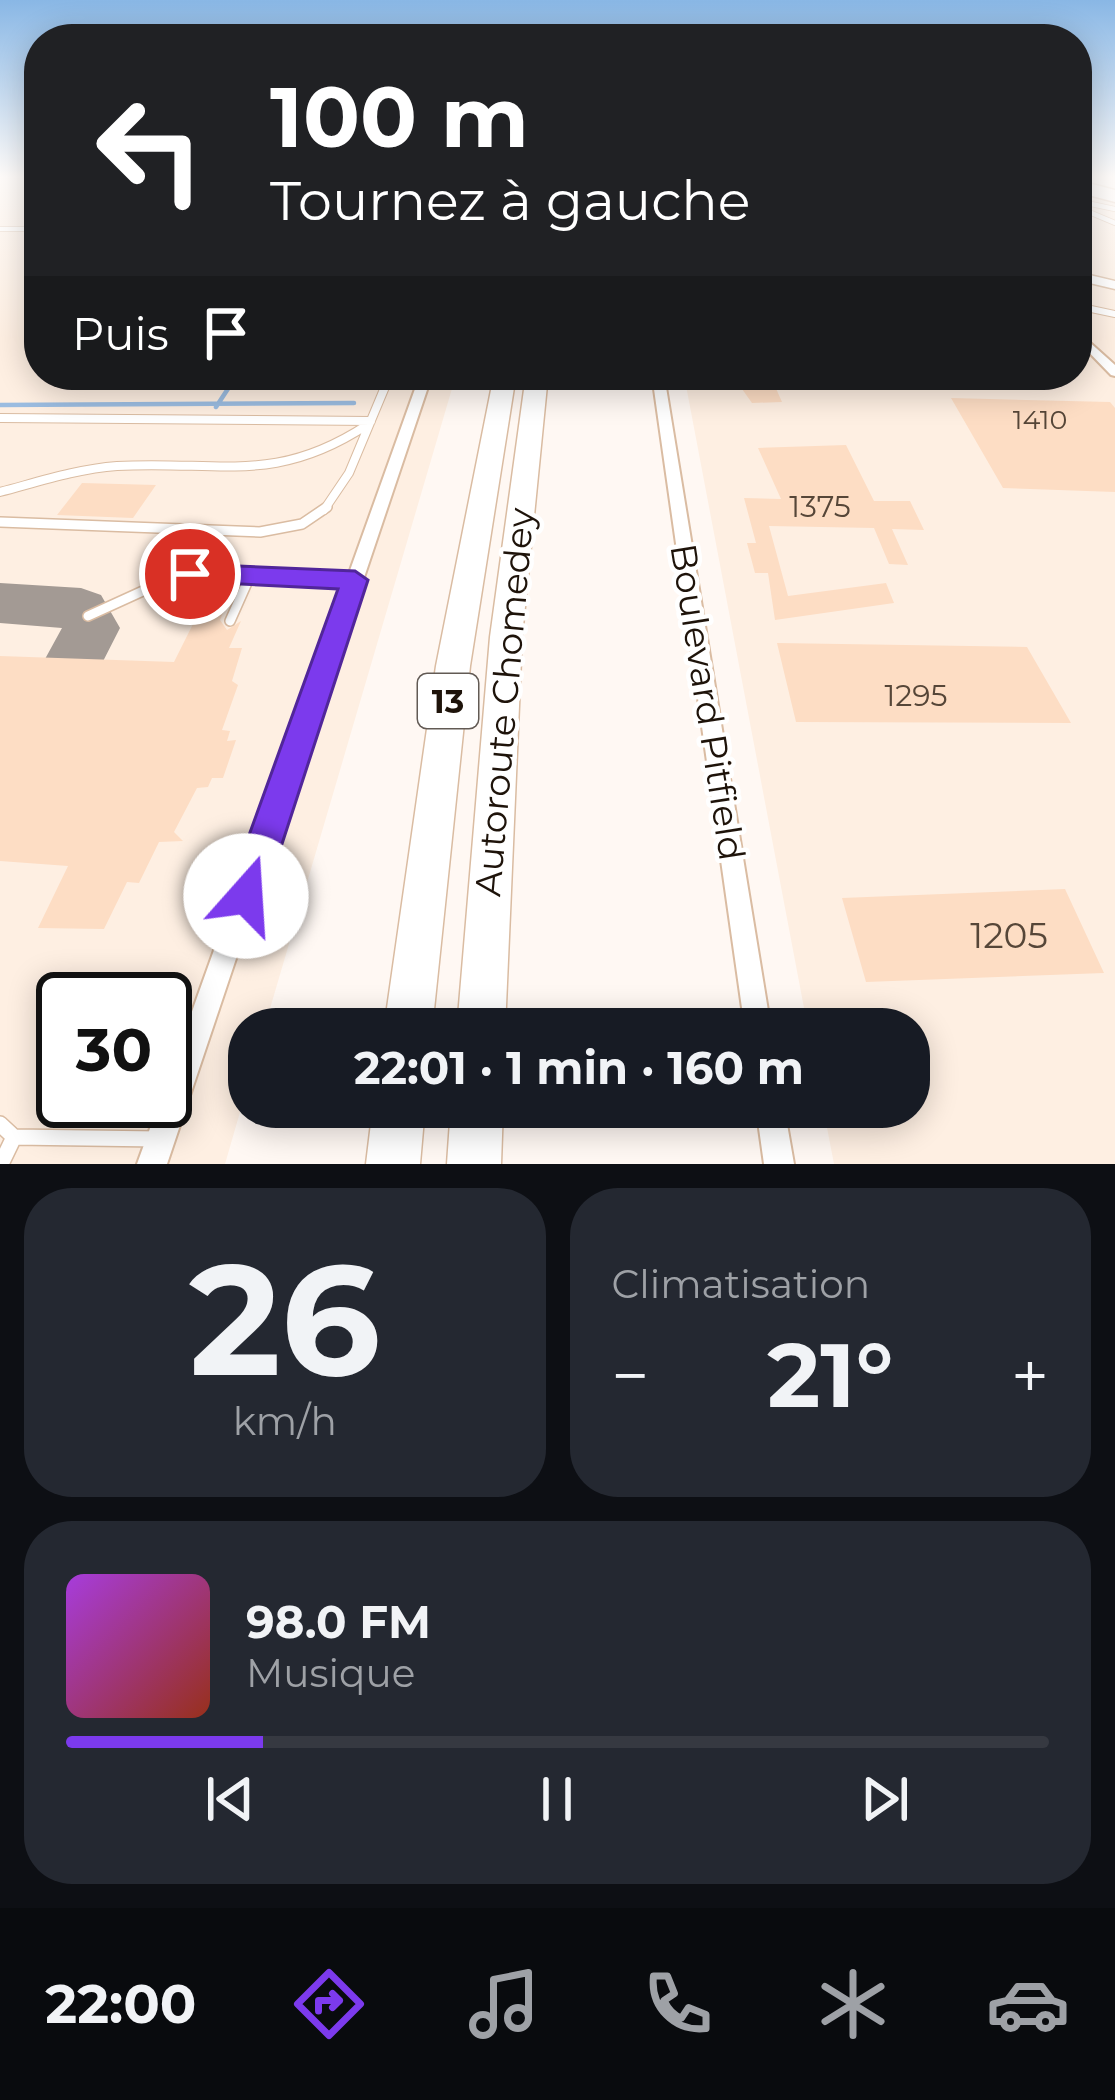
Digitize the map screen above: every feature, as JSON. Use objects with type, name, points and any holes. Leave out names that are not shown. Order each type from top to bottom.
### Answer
[{"type":"highway","name":"Autoroute Chomedey","points":[[411,1008],[453,666],[502,390]]},
{"type":"highway","name":"Autoroute Chomedey","points":[[482,1008],[506,637],[535,390]]},
{"type":"highway","points":[[393,1164],[397,1128]]},
{"type":"highway","points":[[474,1164],[476,1128]]},
{"type":"street","points":[[1092,351],[1115,372]]},
{"type":"street","points":[[152,1164],[421,390]]},
{"type":"street","name":"Boulevard Pitfield","points":[[660,390],[755,1008]]},
{"type":"street","points":[[773,1128],[779,1164]]},
{"type":"lane","points":[[0,522],[260,532],[299,526],[319,516],[333,498],[384,390]]},
{"type":"lane","points":[[0,418],[371,421]]},
{"type":"lane","points":[[0,492],[122,466],[262,470],[329,450],[371,421]]},
{"type":"lane","points":[[230,621],[250,576]]},
{"type":"lane","points":[[88,616],[168,577],[355,580]]},
{"type":"lane","points":[[0,1124],[14,1137],[162,1139]]},
{"type":"lane","points":[[1,1164],[14,1137]]},
{"type":"shaded area","points":[[0,231],[24,231],[24,390],[452,390],[270,1008],[228,1008],[228,1128],[235,1128],[225,1164],[0,1164]]},
{"type":"shaded area","points":[[1092,231],[1115,231],[1115,1164],[834,1164],[827,1128],[930,1128],[930,1008],[804,1008],[687,390],[1092,390]]},
{"type":"building","points":[[743,390],[777,390],[782,402],[752,403]]},
{"type":"building","points":[[951,398],[1110,402],[1115,408],[1115,492],[1003,488]]},
{"type":"building","points":[[846,445],[874,501],[910,501],[924,530],[892,529],[908,565],[889,564],[874,528],[769,526],[788,596],[886,583],[894,603],[775,620],[768,573],[755,573],[747,543],[756,543],[744,498],[781,499],[758,448]]},
{"type":"building","points":[[82,483],[156,485],[133,518],[57,515]]},
{"type":"building","points":[[199,612],[223,613],[220,620],[227,630],[241,621],[229,648],[242,648],[232,681],[238,685],[222,730],[230,731],[227,741],[236,740],[223,778],[212,778],[208,787],[197,788],[174,832],[183,841],[159,842],[139,883],[127,882],[104,929],[38,928],[68,866],[0,861],[0,656],[174,662]]},
{"type":"building","points":[[777,643],[1027,647],[1071,723],[796,722]]},
{"type":"building","points":[[1065,889],[1104,973],[866,982],[842,898]]},
{"type":"waterway","points":[[218,404],[227,390]]},
{"type":"waterway","points":[[218,404],[354,403]]},
{"type":"waterway","points":[[0,405],[218,404]]},
{"type":"taxiway","points":[[0,603],[81,609],[91,628],[75,659]]},
{"type":"route","points":[[190,574],[355,580],[246,896]]}]
